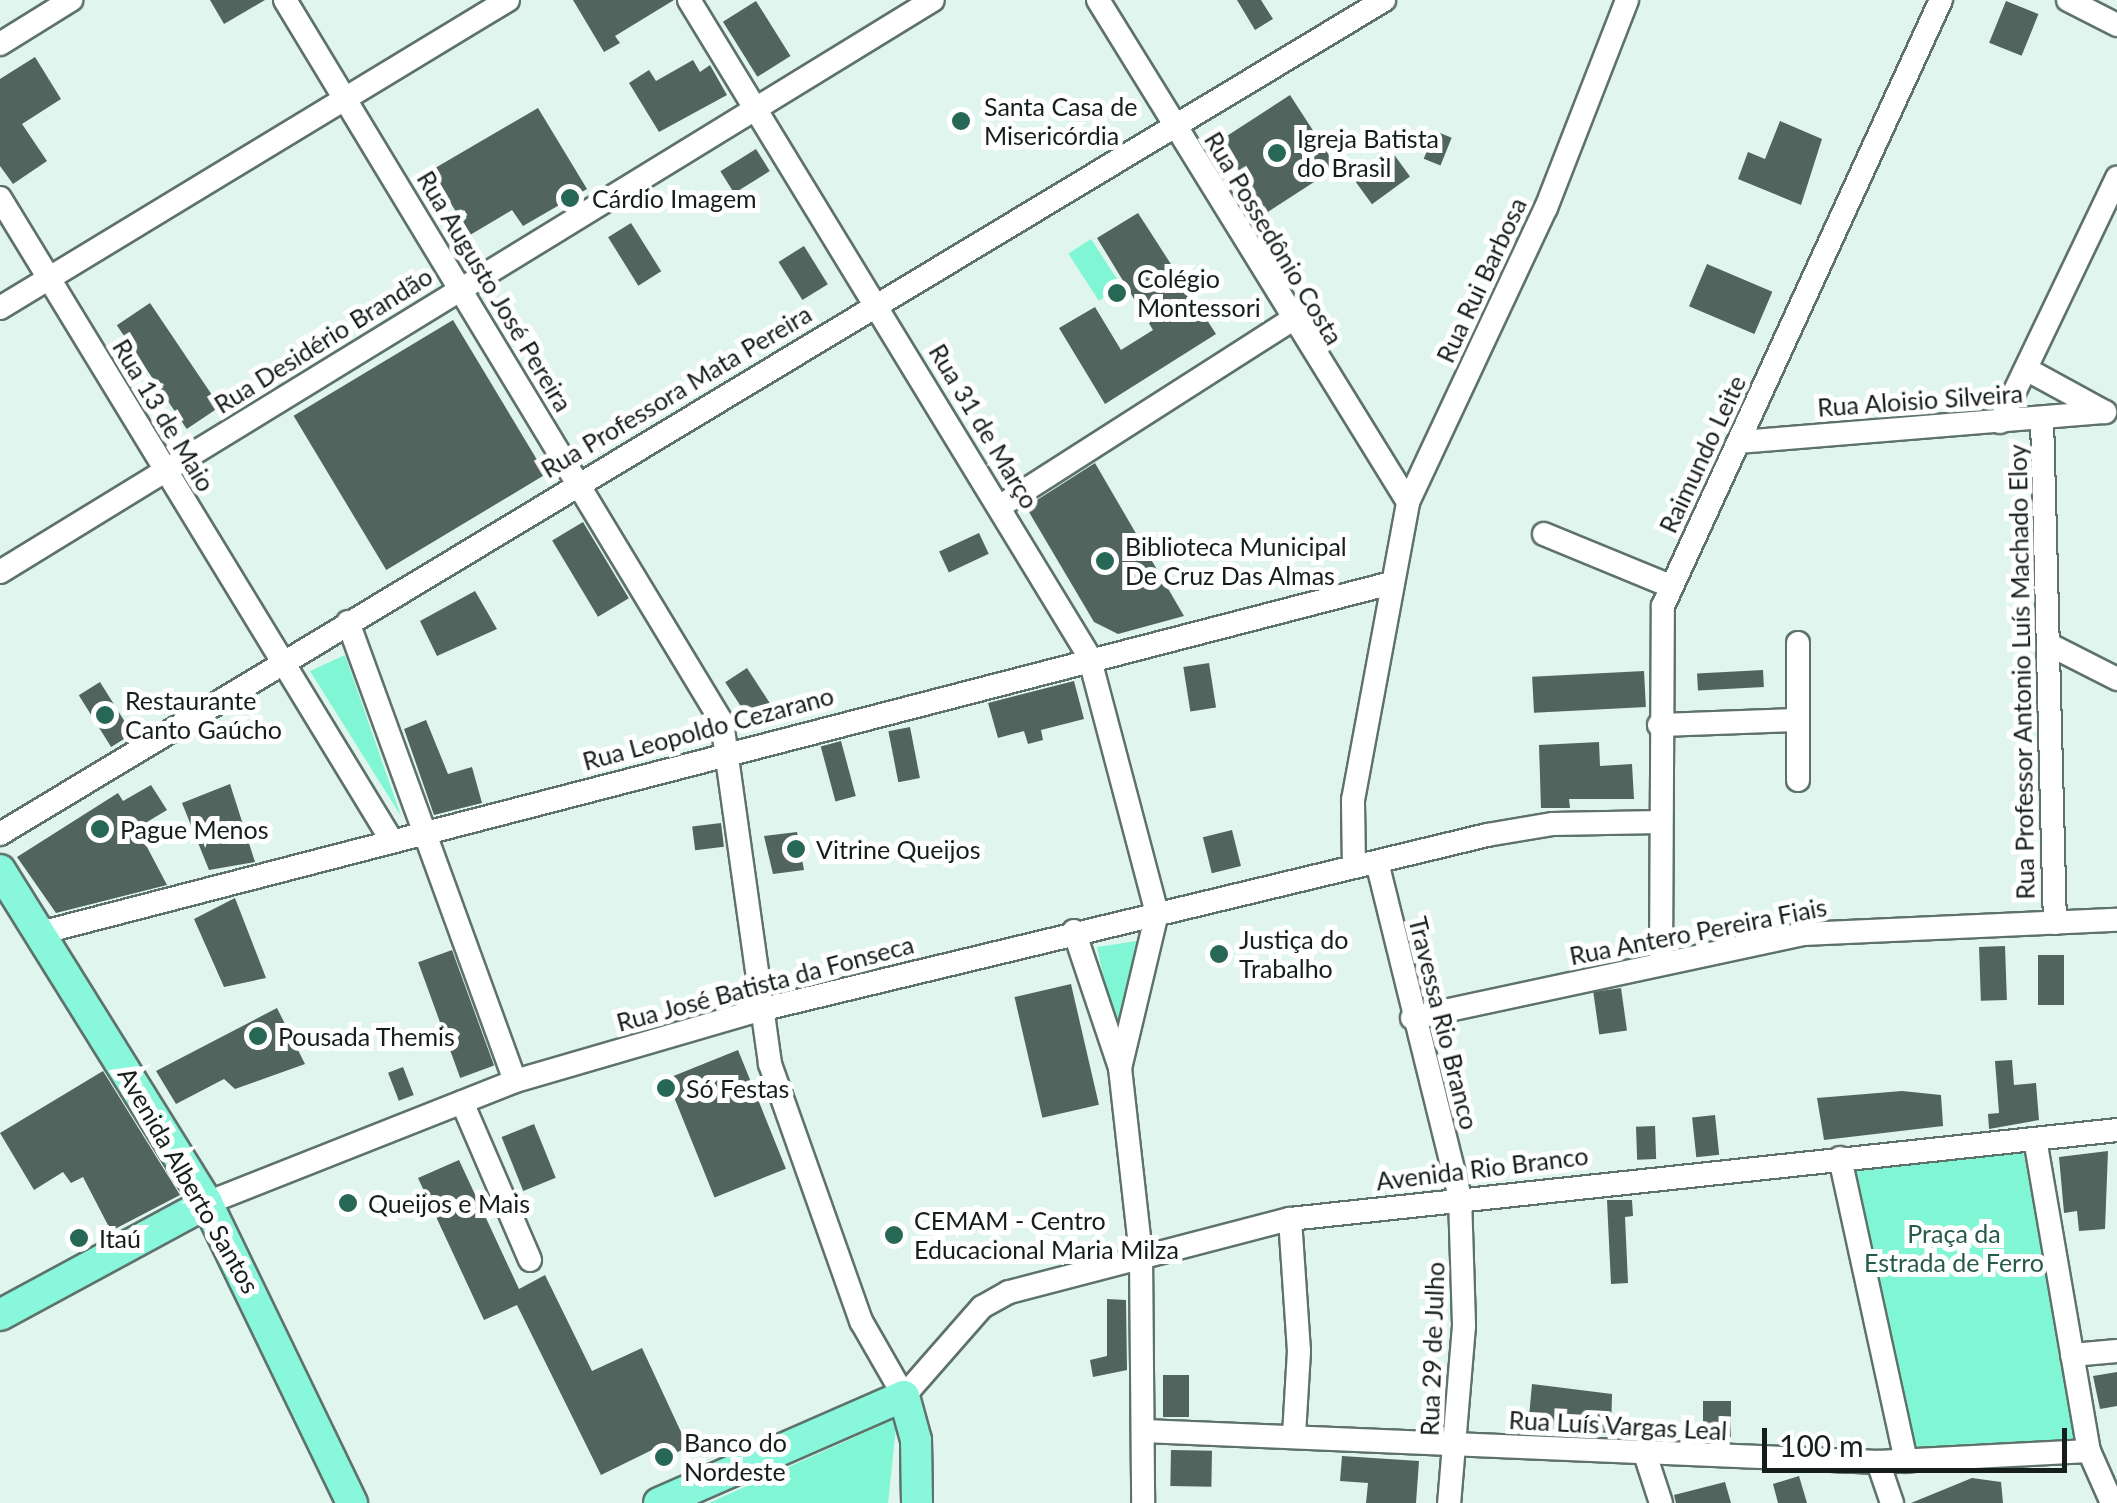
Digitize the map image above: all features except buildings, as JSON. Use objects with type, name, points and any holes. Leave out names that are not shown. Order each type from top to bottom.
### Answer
[{"type":"main road","name":"Avenida Alberto Santos","points":[[0,870],[207,1203],[352,1503]]},
{"type":"main road","points":[[0,1315],[207,1203]]},
{"type":"main road","points":[[659,1503],[904,1396],[916,1440],[917,1503]]},
{"type":"street","points":[[0,44],[71,0]]},
{"type":"street","name":"Rua Augusto José Pereira","points":[[285,0],[710,698],[731,750],[760,1010],[808,1187],[861,1321],[904,1396]]},
{"type":"street","points":[[0,308],[508,0]]},
{"type":"street","name":"Rua 31 de Março","points":[[688,0],[878,302],[1089,656],[1157,913]]},
{"type":"street","name":"Rua Desidério Brandão","points":[[0,572],[459,286],[934,0]]},
{"type":"street","name":"Rua Possedônio Costa","points":[[1098,0],[1290,322],[1408,502]]},
{"type":"street","name":"Rua Professora Mata Pereira","points":[[0,834],[578,480],[1384,0]]},
{"type":"street","name":"Rua Rui Barbosa","points":[[1391,582],[1408,502],[1546,208],[1626,0]]},
{"type":"street","name":"Raimundo Leite","points":[[1661,963],[1660,638],[1670,586],[1942,0]]},
{"type":"street","points":[[2068,0],[2117,25]]},
{"type":"street","name":"Rua Professor Antonio Luís Machado Eloy","points":[[2000,422],[2117,178]]},
{"type":"street","name":"Rua 13 de Maio","points":[[0,198],[392,841]]},
{"type":"street","points":[[999,507],[1290,322]]},
{"type":"street","points":[[2026,368],[2111,416]]},
{"type":"street","name":"Rua Aloisio Silveira","points":[[1740,442],[2111,416]]},
{"type":"street","name":"Rua Professor Antonio Luís Machado Eloy","points":[[2042,418],[2052,646],[2055,923]]},
{"type":"street","points":[[1544,534],[1670,586]]},
{"type":"street","name":"Rua Leopoldo Cezarano","points":[[40,932],[1089,656],[1391,582]]},
{"type":"street","name":"Travessa Rio Branco","points":[[1391,582],[1353,800],[1366,865],[1460,1196]]},
{"type":"street","points":[[348,622],[515,1081]]},
{"type":"street","points":[[1798,643],[1798,780]]},
{"type":"street","points":[[2052,646],[2117,680]]},
{"type":"street","points":[[1659,726],[1798,720]]},
{"type":"street","name":"Rua José Batista da Fonseca","points":[[207,1203],[515,1081],[760,1010],[1074,931],[1518,829],[1660,822]]},
{"type":"street","points":[[1120,1068],[1157,913]]},
{"type":"street","name":"Rua Antero Pereira Fiais","points":[[1412,1018],[1803,934],[2117,920]]},
{"type":"street","points":[[1074,931],[1120,1068],[1141,1254],[1143,1503]]},
{"type":"street","points":[[462,1102],[530,1260]]},
{"type":"street","name":"Avenida Rio Branco","points":[[904,1396],[982,1307],[1043,1278],[1290,1219],[1460,1196],[2117,1130]]},
{"type":"street","points":[[2034,1138],[2089,1451],[2112,1503]]},
{"type":"street","points":[[1840,1158],[1906,1461]]},
{"type":"street","name":"Rua 29 de Julho","points":[[1449,1503],[1464,1326],[1460,1196]]},
{"type":"street","points":[[1290,1219],[1299,1351],[1294,1434]]},
{"type":"street","points":[[2072,1355],[2117,1351]]},
{"type":"street","name":"Rua Luís Vargas Leal","points":[[1144,1431],[1294,1434],[1646,1457],[1878,1462],[2089,1451]]},
{"type":"street","points":[[1646,1457],[1660,1503]]},
{"type":"street","points":[[1878,1462],[1892,1503]]},
{"type":"green space","points":[[1091,239],[1121,286],[1099,301],[1068,254]]},
{"type":"green space","points":[[345,655],[401,816],[310,671]]},
{"type":"green space","points":[[1137,941],[1117,1040],[1097,947]]},
{"type":"green space","name":"Praça da Estrada de Ferro","points":[[2023,1150],[2080,1446],[1908,1453],[1849,1169]]},
{"type":"green space","points":[[897,1418],[888,1503],[709,1503]]},
{"type":"place","name":"Santa Casa de Misericórdia","points":[[961,121]]},
{"type":"place","name":"Igreja Batista do Brasil","points":[[1277,153]]},
{"type":"place","name":"Cárdio Imagem","points":[[570,198]]},
{"type":"place","name":"Colégio Montessori","points":[[1117,293]]},
{"type":"place","name":"Biblioteca Municipal De Cruz Das Almas","points":[[1105,561]]},
{"type":"place","name":"Restaurante Canto Gaúcho","points":[[105,715]]},
{"type":"place","name":"Pague Menos","points":[[100,829]]},
{"type":"place","name":"Vitrine Queijos","points":[[796,849]]},
{"type":"place","name":"Justiça do Trabalho","points":[[1219,954]]},
{"type":"place","name":"Pousada Themis","points":[[258,1036]]},
{"type":"place","name":"Só Festas","points":[[666,1088]]},
{"type":"place","name":"Queijos e Mais","points":[[348,1203]]},
{"type":"place","name":"CEMAM - Centro Educacional Maria Milza","points":[[894,1235]]},
{"type":"place","name":"Itaú","points":[[79,1238]]},
{"type":"place","name":"Banco do Nordeste","points":[[664,1457]]}]
